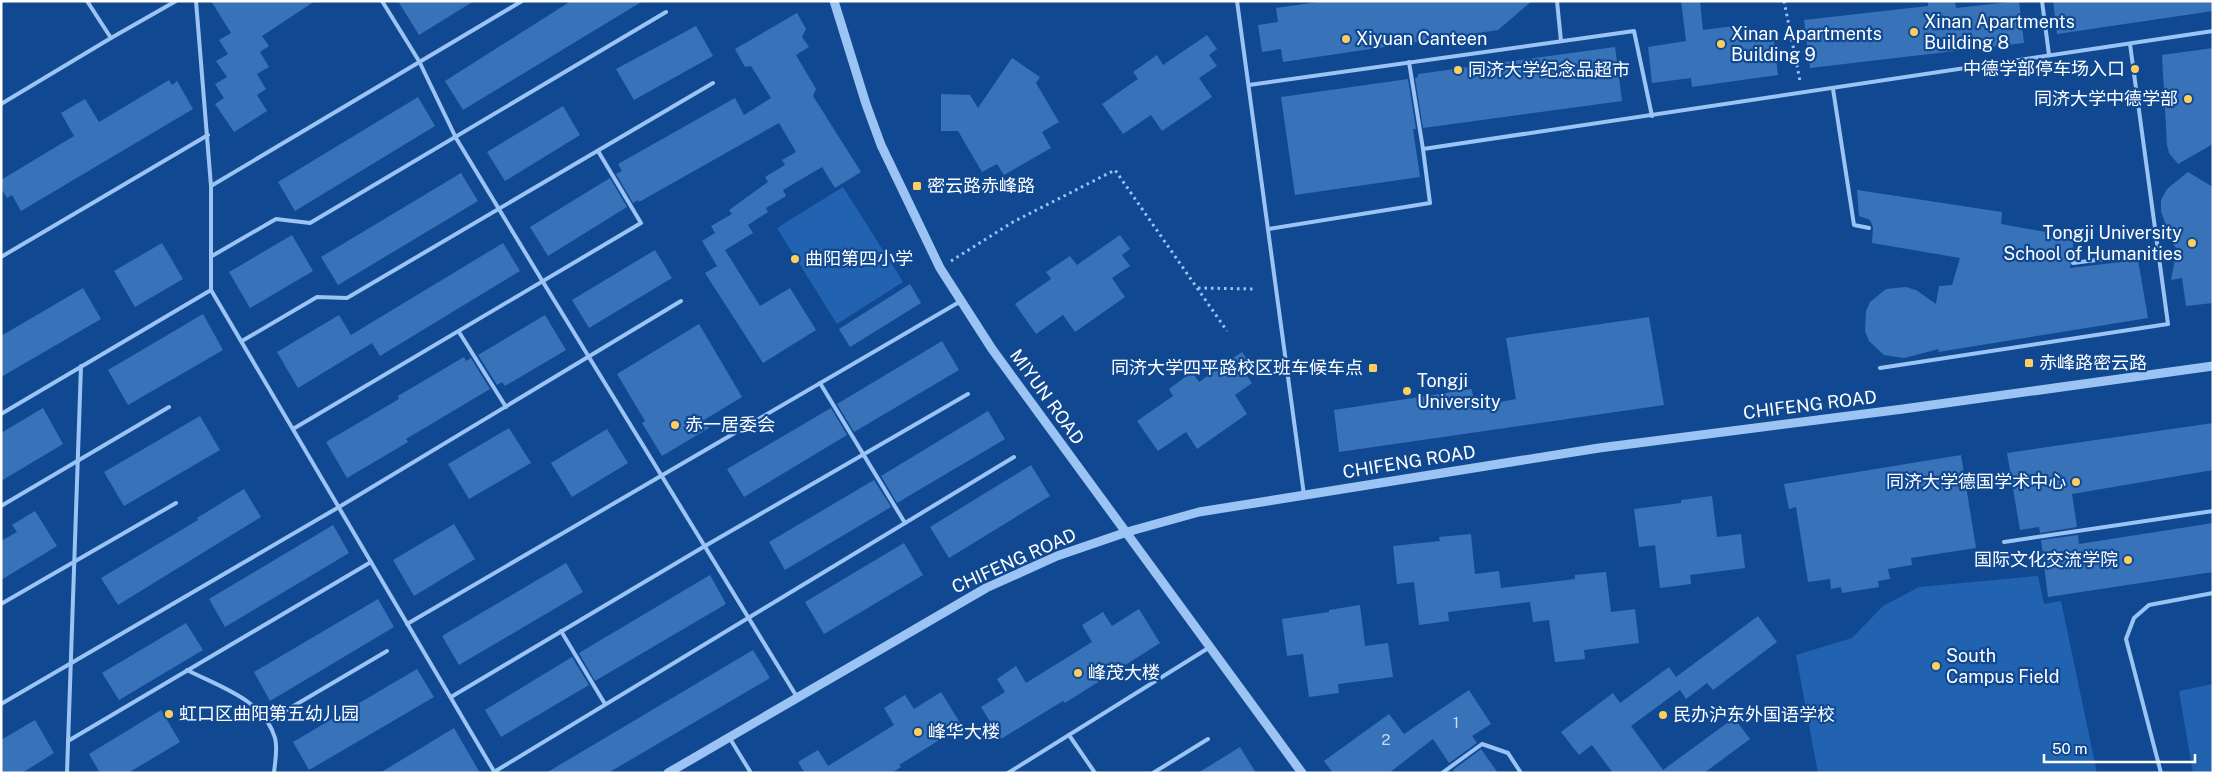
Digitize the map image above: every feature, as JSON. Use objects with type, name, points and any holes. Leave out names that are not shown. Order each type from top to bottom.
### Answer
[{"type":"street","name":"MIYUN ROAD","points":[[834,1],[866,104],[881,145],[940,268],[992,349],[1302,773]]},
{"type":"street","name":"CHIFENG ROAD","points":[[668,773],[986,588],[1057,556],[1126,532],[1199,512],[1599,448],[1904,409],[2213,366]]},
{"type":"lane","points":[[87,1],[111,38]]},
{"type":"lane","points":[[1,104],[176,1]]},
{"type":"lane","points":[[196,1],[208,135],[212,290],[494,772],[1014,457]]},
{"type":"lane","points":[[382,1],[419,61],[456,138],[588,357],[798,697]]},
{"type":"lane","points":[[509,1],[512,7]]},
{"type":"lane","points":[[210,186],[522,1]]},
{"type":"lane","points":[[1237,1],[1304,495]]},
{"type":"lane","points":[[1557,1],[1561,41]]},
{"type":"lane","points":[[2042,1],[2049,55]]},
{"type":"lane","points":[[212,256],[276,220],[310,223],[666,12]]},
{"type":"lane","points":[[1249,85],[1634,31],[1652,116]]},
{"type":"lane","points":[[1423,149],[2213,31]]},
{"type":"lane","points":[[1880,368],[2168,324],[2130,44]]},
{"type":"lane","points":[[1269,229],[1430,203],[1409,62]]},
{"type":"lane","points":[[242,341],[317,296],[347,298],[500,210],[713,83]]},
{"type":"lane","points":[[1834,89],[1854,225],[1869,228]]},
{"type":"lane","points":[[1,258],[208,135]]},
{"type":"lane","points":[[292,428],[459,332],[641,223],[598,151]]},
{"type":"lane","points":[[2073,262],[2158,252]]},
{"type":"lane","points":[[1,414],[212,290]]},
{"type":"lane","points":[[407,624],[961,301]]},
{"type":"lane","points":[[1,704],[339,507],[681,302]]},
{"type":"lane","points":[[459,332],[506,407]]},
{"type":"lane","points":[[66,773],[81,366]]},
{"type":"lane","points":[[820,383],[905,523]]},
{"type":"lane","points":[[451,697],[705,546],[968,394]]},
{"type":"lane","points":[[1,506],[169,407]]},
{"type":"lane","points":[[1,604],[176,503]]},
{"type":"lane","points":[[2004,542],[2213,511]]},
{"type":"lane","points":[[68,741],[371,562]]},
{"type":"lane","points":[[2161,773],[2126,638],[2134,618],[2150,605],[2213,593]]},
{"type":"lane","points":[[561,631],[605,704]]},
{"type":"lane","points":[[1008,773],[1210,646]]},
{"type":"lane","points":[[268,722],[388,651]]},
{"type":"lane","points":[[188,670],[255,705],[268,722],[276,740],[274,773]]},
{"type":"lane","points":[[1069,735],[1095,773]]},
{"type":"lane","points":[[729,737],[751,773]]},
{"type":"lane","points":[[1153,773],[1208,739]]},
{"type":"lane","points":[[1442,773],[1482,744],[1508,753],[1521,773]]},
{"type":"path","points":[[1784,1],[1803,93]]},
{"type":"path","points":[[940,268],[1013,222],[1115,170],[1227,331]]},
{"type":"path","points":[[1198,288],[1254,289]]},
{"type":"shaded area","points":[[843,187],[903,282],[837,324],[777,228]]},
{"type":"shaded area","name":"South Campus Field","points":[[2038,576],[2044,604],[2061,601],[2097,773],[1818,773],[1796,655],[1852,638],[1883,606],[1919,587]]},
{"type":"shaded area","points":[[2213,684],[2213,773],[2193,773],[2179,691]]},
{"type":"building","points":[[211,1],[315,1],[262,36],[269,46],[260,52],[269,67],[257,74],[266,89],[257,95],[267,111],[234,132],[215,104],[224,98],[215,84],[227,77],[216,61],[228,54],[219,40],[231,33]]},
{"type":"building","points":[[398,1],[474,1],[419,35]]},
{"type":"building","points":[[571,1],[643,1],[463,110],[445,81]]},
{"type":"building","name":"Xiyuan Canteen","points":[[1325,1],[1532,1],[1498,30],[1283,62],[1281,49],[1262,52],[1258,25],[1278,22],[1276,8]]},
{"type":"building","name":"Xinan Apartments Building 9","points":[[1681,1],[1700,1],[1703,30],[1734,26],[1736,40],[1773,34],[1778,75],[1692,87],[1691,78],[1652,83],[1648,47],[1686,41]]},
{"type":"building","name":"Xinan Apartments Building 8","points":[[1928,1],[1955,1],[1956,8],[2019,1],[2024,43],[1810,68],[1804,20],[1928,6]]},
{"type":"building","points":[[2053,1],[2213,1],[2213,11],[2057,34]]},
{"type":"building","points":[[797,13],[806,29],[802,37],[809,47],[796,55],[816,89],[813,96],[861,172],[835,188],[822,167],[783,190],[786,196],[766,208],[768,212],[748,225],[753,233],[725,250],[760,306],[790,288],[816,330],[763,363],[705,273],[717,266],[702,241],[715,233],[711,226],[732,214],[729,210],[768,182],[765,177],[785,165],[782,160],[796,152],[779,123],[639,202],[638,200],[633,203],[616,174],[622,171],[618,164],[735,98],[744,115],[771,98],[751,66],[745,67],[735,49]]},
{"type":"building","points":[[696,26],[713,56],[634,100],[616,69]]},
{"type":"building","points":[[1207,35],[1217,49],[1209,55],[1217,66],[1199,78],[1212,97],[1162,131],[1151,115],[1123,134],[1102,104],[1138,79],[1133,72],[1157,55],[1163,65]]},
{"type":"building","points":[[1615,47],[1622,101],[1423,128],[1415,78],[1418,77],[1418,74]]},
{"type":"building","name":"同济大学中德学部","points":[[2213,48],[2213,144],[2178,164],[2169,153],[2167,145],[2162,55]]},
{"type":"building","points":[[1012,58],[1040,77],[1036,83],[1059,122],[1042,132],[1051,148],[1004,175],[997,164],[982,172],[958,131],[941,131],[941,94],[970,95],[978,108]]},
{"type":"building","points":[[1408,79],[1416,129],[1413,129],[1420,177],[1295,195],[1281,97]]},
{"type":"building","points":[[169,80],[172,85],[177,81],[193,109],[21,211],[12,195],[7,198],[1,188],[1,180],[74,136],[61,113],[85,99],[99,122]]},
{"type":"building","points":[[418,97],[435,126],[295,211],[278,182]]},
{"type":"building","points":[[563,106],[580,135],[505,181],[487,152]]},
{"type":"building","name":"Tongji University School of Humanities","points":[[2188,172],[2213,187],[2213,303],[2186,306],[2182,278],[2171,280],[2177,249],[2172,243],[2161,211],[2161,200],[2167,189]]},
{"type":"building","points":[[461,173],[478,201],[338,285],[321,257]]},
{"type":"building","points":[[610,178],[627,207],[548,256],[530,227]]},
{"type":"building","points":[[1857,190],[2002,212],[2001,224],[2074,237],[2070,268],[2138,260],[2148,318],[1938,352],[1939,349],[1904,358],[1884,355],[1869,341],[1865,331],[1866,311],[1870,302],[1886,289],[1906,287],[1916,290],[1936,304],[1939,286],[1952,285],[1960,258],[1872,243],[1873,227],[1870,220],[1859,216]]},
{"type":"building","points":[[292,235],[313,271],[250,308],[229,272]]},
{"type":"building","points":[[1120,235],[1130,249],[1122,255],[1130,266],[1112,278],[1125,297],[1075,332],[1063,315],[1036,334],[1015,304],[1051,279],[1046,272],[1070,256],[1077,265]]},
{"type":"building","points":[[162,243],[183,279],[135,307],[114,271]]},
{"type":"building","points":[[503,243],[520,271],[380,356],[372,343],[298,388],[277,352],[339,315],[351,335]]},
{"type":"building","points":[[655,250],[672,278],[589,328],[572,300]]},
{"type":"building","points":[[910,284],[921,303],[850,347],[839,329]]},
{"type":"building","points":[[83,288],[101,319],[1,377],[1,336]]},
{"type":"building","points":[[203,314],[223,350],[128,405],[108,370]]},
{"type":"building","points":[[545,315],[566,350],[505,386],[502,382],[497,385],[478,355]]},
{"type":"building","points":[[1649,317],[1664,405],[1339,452],[1334,410],[1472,389],[1474,407],[1516,399],[1506,338]]},
{"type":"building","points":[[699,324],[742,397],[704,420],[709,428],[662,456],[642,423],[645,421],[617,374]]},
{"type":"building","points":[[942,341],[959,370],[854,432],[837,404]]},
{"type":"building","points":[[1242,352],[1252,366],[1244,372],[1252,383],[1235,395],[1247,414],[1197,449],[1186,432],[1158,451],[1137,421],[1173,396],[1169,389],[1192,372],[1199,382]]},
{"type":"building","points":[[464,357],[466,361],[471,358],[490,389],[406,439],[408,442],[347,478],[326,442],[399,399],[398,396]]},
{"type":"building","points":[[43,408],[63,444],[1,481],[1,433]]},
{"type":"building","points":[[831,408],[847,435],[744,497],[727,469]]},
{"type":"building","points":[[988,411],[1005,439],[897,503],[881,476]]},
{"type":"building","points":[[200,416],[220,450],[124,506],[104,472]]},
{"type":"building","name":"同济大学德国学术中心","points":[[2213,423],[2213,470],[2072,494],[2077,527],[2040,533],[2039,527],[2020,530],[2007,453]]},
{"type":"building","points":[[509,428],[531,463],[469,499],[448,464]]},
{"type":"building","points":[[607,429],[628,463],[572,497],[551,463]]},
{"type":"building","points":[[1961,455],[1976,548],[1911,558],[1912,565],[1888,569],[1890,579],[1878,581],[1879,587],[1842,593],[1841,587],[1831,589],[1830,579],[1808,582],[1796,507],[1789,509],[1784,484]]},
{"type":"building","points":[[1031,465],[1050,496],[949,558],[930,527]]},
{"type":"building","points":[[874,480],[891,507],[785,570],[769,542]]},
{"type":"building","points":[[244,489],[261,517],[118,605],[101,578],[198,520],[197,518]]},
{"type":"building","points":[[1712,496],[1717,537],[1741,534],[1745,568],[1690,575],[1691,584],[1660,588],[1655,545],[1639,547],[1634,509],[1681,503],[1681,500]]},
{"type":"building","points":[[35,511],[57,546],[1,580],[1,541],[17,532],[12,525]]},
{"type":"building","name":"国际文化交流学院","points":[[2213,523],[2213,572],[2048,597],[2041,540],[2078,535],[2079,544]]},
{"type":"building","points":[[454,524],[475,559],[414,596],[393,560]]},
{"type":"building","points":[[333,525],[349,553],[225,627],[209,599]]},
{"type":"building","points":[[1471,534],[1475,574],[1499,571],[1501,588],[1575,579],[1575,575],[1606,572],[1611,612],[1635,609],[1639,643],[1584,650],[1585,659],[1555,662],[1549,620],[1533,622],[1530,602],[1448,612],[1449,621],[1419,625],[1414,582],[1397,584],[1393,546],[1440,541],[1439,537]]},
{"type":"building","points":[[904,543],[923,575],[824,634],[805,602]]},
{"type":"building","points":[[566,563],[583,592],[459,665],[442,636]]},
{"type":"building","points":[[710,575],[726,604],[595,681],[579,653]]},
{"type":"building","points":[[378,599],[394,627],[270,701],[254,672]]},
{"type":"building","points":[[1360,605],[1365,646],[1388,643],[1393,677],[1338,684],[1339,693],[1309,697],[1303,654],[1287,656],[1282,619]]},
{"type":"building","name":"峰茂大楼","points":[[1139,609],[1160,643],[1065,703],[1063,701],[1001,739],[981,707],[1005,692],[997,679],[1016,666],[1026,683],[1092,642],[1082,625],[1103,612],[1112,626]]},
{"type":"building","points":[[1758,616],[1777,642],[1713,690],[1707,683],[1686,699],[1680,690],[1631,726],[1663,770],[1734,718],[1750,739],[1704,773],[1613,773],[1592,745],[1579,755],[1561,732],[1613,693],[1620,703],[1669,667],[1676,677]]},
{"type":"building","points":[[186,623],[203,650],[119,700],[102,673]]},
{"type":"building","points":[[753,650],[770,678],[608,773],[546,773]]},
{"type":"building","points":[[572,657],[589,685],[501,737],[485,710]]},
{"type":"building","points":[[417,669],[434,697],[309,770],[293,742]]},
{"type":"building","points":[[1469,690],[1491,724],[1472,736],[1477,743],[1449,763],[1433,739],[1389,773],[1333,773],[1324,761],[1389,714],[1404,734]]},
{"type":"building","name":"峰华大楼","points":[[941,692],[962,726],[899,765],[901,767],[892,773],[805,773],[798,762],[818,750],[828,766],[894,725],[884,708],[905,695],[914,709]]},
{"type":"building","points":[[161,710],[180,742],[128,773],[100,773],[89,754]]},
{"type":"building","points":[[35,720],[54,753],[22,773],[1,773],[1,740]]},
{"type":"building","points":[[454,728],[480,773],[380,773]]},
{"type":"building","points":[[1240,747],[1256,773],[1198,773]]},
{"type":"building","points":[[1481,749],[1498,773],[1455,773],[1453,770]]},
{"type":"place","name":"Xinan Apartments Building 8","points":[[1914,32]]},
{"type":"place","name":"Xiyuan Canteen","points":[[1346,39]]},
{"type":"place","name":"Xinan Apartments Building 9","points":[[1721,44]]},
{"type":"place","name":"中德学部停车场入口","points":[[2135,69]]},
{"type":"place","name":"同济大学纪念品超市","points":[[1458,70]]},
{"type":"place","name":"同济大学中德学部","points":[[2188,99]]},
{"type":"place","name":"密云路赤峰路","points":[[917,186]]},
{"type":"place","name":"Tongji University School of Humanities","points":[[2192,243]]},
{"type":"place","name":"曲阳第四小学","points":[[795,259]]},
{"type":"place","name":"赤峰路密云路","points":[[2029,363]]},
{"type":"place","name":"同济大学四平路校区班车候车点","points":[[1373,368]]},
{"type":"place","name":"Tongji University","points":[[1407,391]]},
{"type":"place","name":"赤一居委会","points":[[675,425]]},
{"type":"place","name":"同济大学德国学术中心","points":[[2076,482]]},
{"type":"place","name":"国际文化交流学院","points":[[2128,560]]},
{"type":"place","name":"South Campus Field","points":[[1936,666]]},
{"type":"place","name":"峰茂大楼","points":[[1078,673]]},
{"type":"place","name":"虹口区曲阳第五幼儿园","points":[[169,714]]},
{"type":"place","name":"民办沪东外国语学校","points":[[1663,715]]},
{"type":"place","name":"峰华大楼","points":[[918,732]]}]
